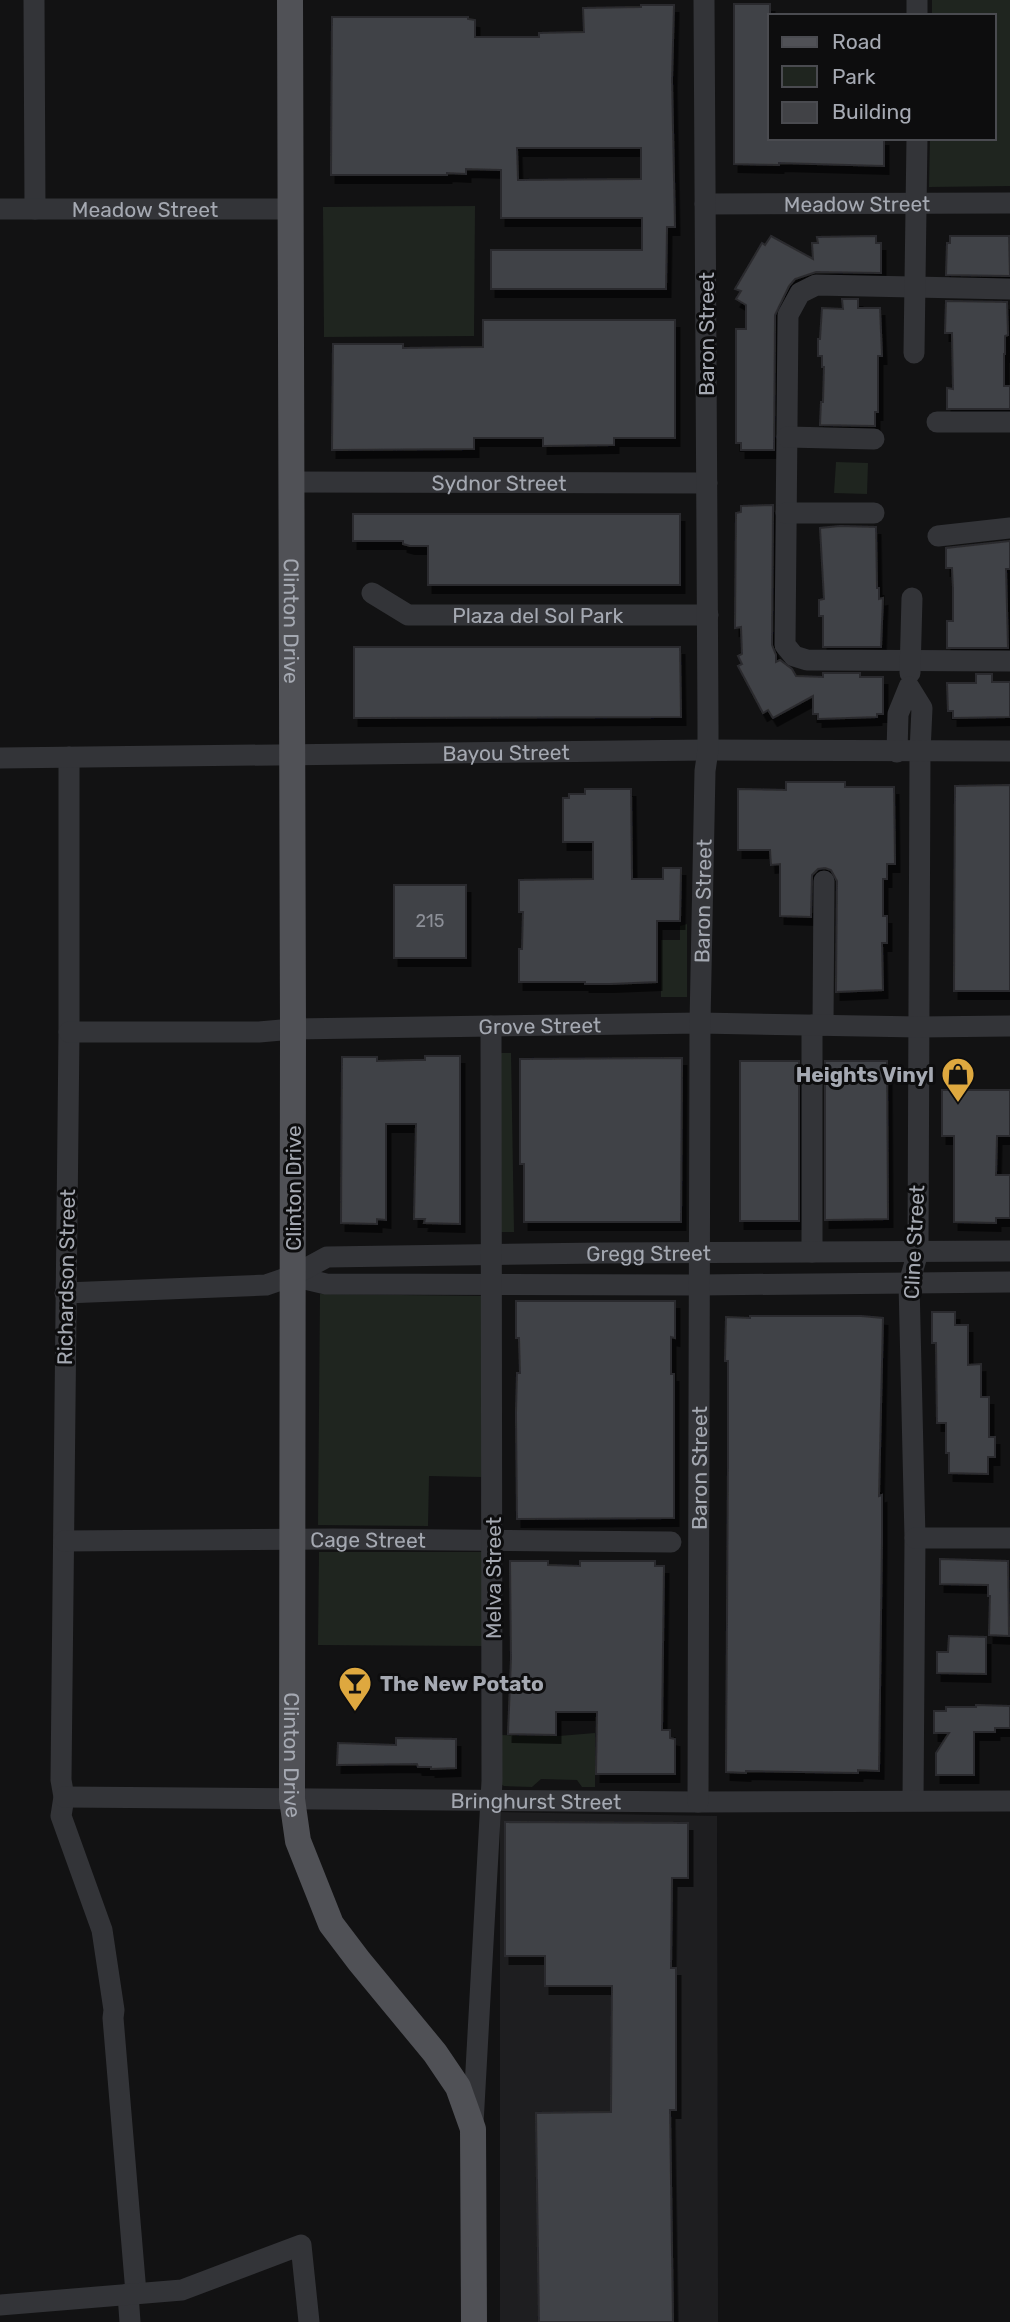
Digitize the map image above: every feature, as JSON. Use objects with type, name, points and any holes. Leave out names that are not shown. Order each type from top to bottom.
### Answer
[{"type":"main road","name":"Clinton Drive","points":[[290,0],[293,755],[292,1799],[298,1841],[331,1924],[435,2053],[458,2087],[473,2129],[474,2322]]},
{"type":"street","points":[[34,0],[35,209]]},
{"type":"street","name":"Baron Street","points":[[698,1802],[701,1023],[705,771],[708,750],[704,0]]},
{"type":"street","points":[[914,353],[917,140]]},
{"type":"street","name":"Meadow Street","points":[[705,204],[1010,203]]},
{"type":"street","name":"Meadow Street","points":[[0,209],[291,209]]},
{"type":"street","points":[[1010,289],[816,285],[800,293],[788,315],[785,645],[794,656],[807,660],[1010,661]]},
{"type":"street","points":[[937,422],[1010,422]]},
{"type":"street","points":[[787,437],[874,439]]},
{"type":"street","name":"Sydnor Street","points":[[291,482],[707,483]]},
{"type":"street","points":[[786,513],[874,513]]},
{"type":"street","points":[[938,536],[1010,528]]},
{"type":"street","name":"Plaza del Sol Park","points":[[372,593],[408,615],[708,615]]},
{"type":"street","name":"Cline Street","points":[[897,752],[898,714],[909,687],[912,598]]},
{"type":"street","name":"Cline Street","points":[[909,687],[922,708],[918,1252],[909,1283],[915,1538],[914,1800]]},
{"type":"street","name":"Bayou Street","points":[[0,758],[708,750],[1010,751]]},
{"type":"street","name":"Richardson Street","points":[[69,757],[69,1032],[61,1780],[64,1797],[61,1816],[102,1930],[114,2010],[132,2294],[130,2322]]},
{"type":"street","points":[[813,1252],[824,881]]},
{"type":"street","name":"Grove Street","points":[[69,1032],[259,1032],[701,1023],[1010,1026]]},
{"type":"street","name":"Melva Street","points":[[473,2129],[492,1800],[491,1027]]},
{"type":"street","name":"Gregg Street","points":[[65,1293],[266,1285],[292,1276],[327,1257],[1010,1251]]},
{"type":"street","name":"Gregg Street","points":[[292,1276],[326,1284],[1010,1282]]},
{"type":"street","points":[[915,1538],[1010,1538]]},
{"type":"street","name":"Cage Street","points":[[64,1541],[671,1542]]},
{"type":"street","name":"Bringhurst Street","points":[[64,1797],[698,1802],[1010,1801]]},
{"type":"street","points":[[0,2305],[182,2290],[301,2245],[309,2322]]},
{"type":"shaded area","points":[[500,1812],[717,1816],[718,2322],[500,2322]]},
{"type":"green space","points":[[932,0],[1010,0],[1010,186],[929,187],[930,140],[996,140],[996,14],[932,14]]},
{"type":"green space","points":[[475,206],[474,336],[324,337],[323,207]]},
{"type":"green space","points":[[836,462],[868,463],[867,494],[834,493]]},
{"type":"green space","points":[[687,924],[687,997],[661,997],[661,940],[680,940],[680,926]]},
{"type":"green space","points":[[496,1053],[511,1053],[514,1232],[499,1232]]},
{"type":"green space","points":[[320,1294],[483,1296],[481,1477],[429,1476],[428,1526],[318,1525]]},
{"type":"green space","points":[[319,1552],[483,1552],[483,1646],[318,1645]]},
{"type":"green space","points":[[595,1733],[595,1787],[582,1787],[577,1780],[541,1779],[532,1787],[504,1786],[499,1783],[499,1735],[559,1736]]},
{"type":"building","points":[[734,4],[770,4],[768,140],[884,140],[884,166],[734,164]]},
{"type":"building","points":[[674,5],[672,80],[675,227],[667,227],[666,289],[491,289],[491,250],[642,250],[642,218],[501,218],[501,170],[466,169],[466,174],[447,175],[331,175],[332,17],[468,17],[475,20],[475,37],[539,37],[539,33],[584,32],[583,8]],"holes":[[[517,148],[641,148],[641,179],[518,180]]]},
{"type":"building","points":[[771,236],[813,259],[812,243],[818,243],[817,237],[876,236],[876,243],[881,243],[881,273],[816,272],[795,279],[789,286],[775,315],[774,450],[741,450],[741,443],[736,443],[736,329],[746,329],[746,305],[736,299],[741,291],[735,289],[762,243],[765,245]]},
{"type":"building","points":[[950,236],[1009,236],[1010,276],[946,275],[947,243],[950,243]]},
{"type":"building","points":[[842,299],[858,299],[858,308],[880,308],[882,356],[878,356],[878,412],[875,412],[875,426],[820,425],[824,367],[822,356],[818,356],[818,339],[822,308],[843,309]]},
{"type":"building","points":[[946,301],[1007,302],[1008,335],[1005,336],[1004,386],[1010,386],[1010,409],[947,409],[947,388],[953,389],[952,333],[945,333]]},
{"type":"building","points":[[483,320],[675,320],[675,438],[614,438],[614,445],[543,446],[543,438],[474,438],[474,449],[332,450],[333,344],[403,344],[403,348],[483,347]]},
{"type":"building","points":[[773,505],[772,645],[776,662],[780,660],[792,669],[796,676],[823,677],[823,673],[860,673],[860,677],[883,677],[883,714],[877,714],[877,717],[818,719],[818,714],[813,714],[813,696],[773,718],[768,710],[763,713],[738,666],[742,664],[738,656],[742,654],[741,627],[735,628],[736,513],[741,512],[741,506]]},
{"type":"building","points":[[353,514],[680,514],[680,585],[428,585],[428,546],[410,546],[403,544],[403,541],[353,541]]},
{"type":"building","points":[[876,527],[877,588],[879,599],[883,598],[881,647],[823,647],[823,616],[819,616],[819,600],[824,599],[820,528]]},
{"type":"building","points":[[1010,541],[1010,569],[1006,569],[1008,648],[947,648],[947,621],[953,621],[953,588],[952,568],[946,568],[946,548]]},
{"type":"building","points":[[354,647],[680,647],[681,717],[354,718]]},
{"type":"building","points":[[976,674],[992,674],[992,682],[1010,682],[1010,717],[953,718],[953,711],[948,711],[947,683],[976,683]]},
{"type":"building","points":[[786,782],[845,782],[845,787],[894,787],[895,864],[887,864],[887,879],[883,879],[883,916],[887,916],[887,943],[882,943],[883,990],[836,992],[837,881],[831,870],[818,869],[812,875],[811,917],[780,916],[780,864],[771,865],[770,850],[738,850],[738,789],[786,790]]},
{"type":"building","points":[[1010,785],[1010,991],[954,991],[955,786]]},
{"type":"building","points":[[585,789],[631,789],[632,879],[663,879],[663,868],[681,868],[680,921],[657,921],[657,982],[519,982],[523,912],[519,912],[519,880],[593,879],[593,842],[563,842],[563,798],[569,798],[569,794],[585,794]]},
{"type":"building","points":[[394,885],[466,885],[466,958],[394,958]]},
{"type":"building","points":[[425,1056],[460,1056],[460,1224],[424,1223],[425,1219],[414,1219],[416,1124],[386,1124],[386,1220],[377,1219],[377,1224],[341,1223],[342,1057],[377,1057],[377,1061],[425,1060]]},
{"type":"building","points":[[682,1058],[681,1222],[524,1222],[524,1164],[520,1164],[520,1059]]},
{"type":"building","points":[[740,1061],[799,1061],[799,1221],[740,1221]]},
{"type":"building","points":[[825,1061],[887,1061],[888,1219],[825,1220]]},
{"type":"building","points":[[942,1090],[1010,1090],[1010,1136],[997,1136],[996,1175],[1010,1175],[1010,1218],[996,1218],[996,1223],[954,1222],[954,1136],[942,1136]]},
{"type":"building","points":[[516,1301],[675,1301],[675,1338],[671,1337],[671,1374],[674,1374],[674,1518],[517,1519],[516,1413],[517,1373],[520,1373]]},
{"type":"building","points":[[932,1312],[955,1312],[955,1325],[968,1325],[968,1365],[981,1364],[981,1397],[989,1397],[989,1437],[995,1437],[995,1457],[988,1457],[988,1474],[949,1473],[946,1423],[937,1423],[936,1343],[932,1343]]},
{"type":"building","points":[[726,1317],[883,1318],[879,1496],[882,1495],[879,1771],[726,1772]]},
{"type":"building","points":[[940,1559],[1008,1561],[1009,1636],[989,1635],[988,1585],[940,1584]]},
{"type":"building","points":[[510,1561],[548,1561],[548,1565],[580,1566],[580,1561],[655,1561],[655,1566],[664,1566],[662,1730],[670,1730],[670,1738],[675,1739],[675,1774],[596,1774],[597,1712],[556,1712],[556,1735],[508,1734],[511,1659]]},
{"type":"building","points":[[949,1636],[986,1637],[986,1674],[937,1673],[937,1652],[948,1652]]},
{"type":"building","points":[[1010,1706],[1010,1728],[995,1728],[995,1732],[974,1732],[974,1775],[936,1775],[936,1753],[949,1733],[934,1733],[934,1711],[946,1711],[946,1707]]},
{"type":"building","points":[[396,1738],[456,1739],[456,1768],[431,1769],[418,1767],[417,1764],[337,1765],[338,1743],[396,1745]]},
{"type":"building","points":[[505,1822],[688,1823],[688,1878],[672,1878],[671,1968],[676,1968],[676,2110],[670,2110],[673,2322],[539,2322],[536,2113],[611,2112],[612,1986],[545,1986],[545,1956],[505,1956]]},
{"type":"place","name":"Heights Vinyl","points":[[958,1104]]},
{"type":"place","name":"The New Potato","points":[[355,1713]]}]
